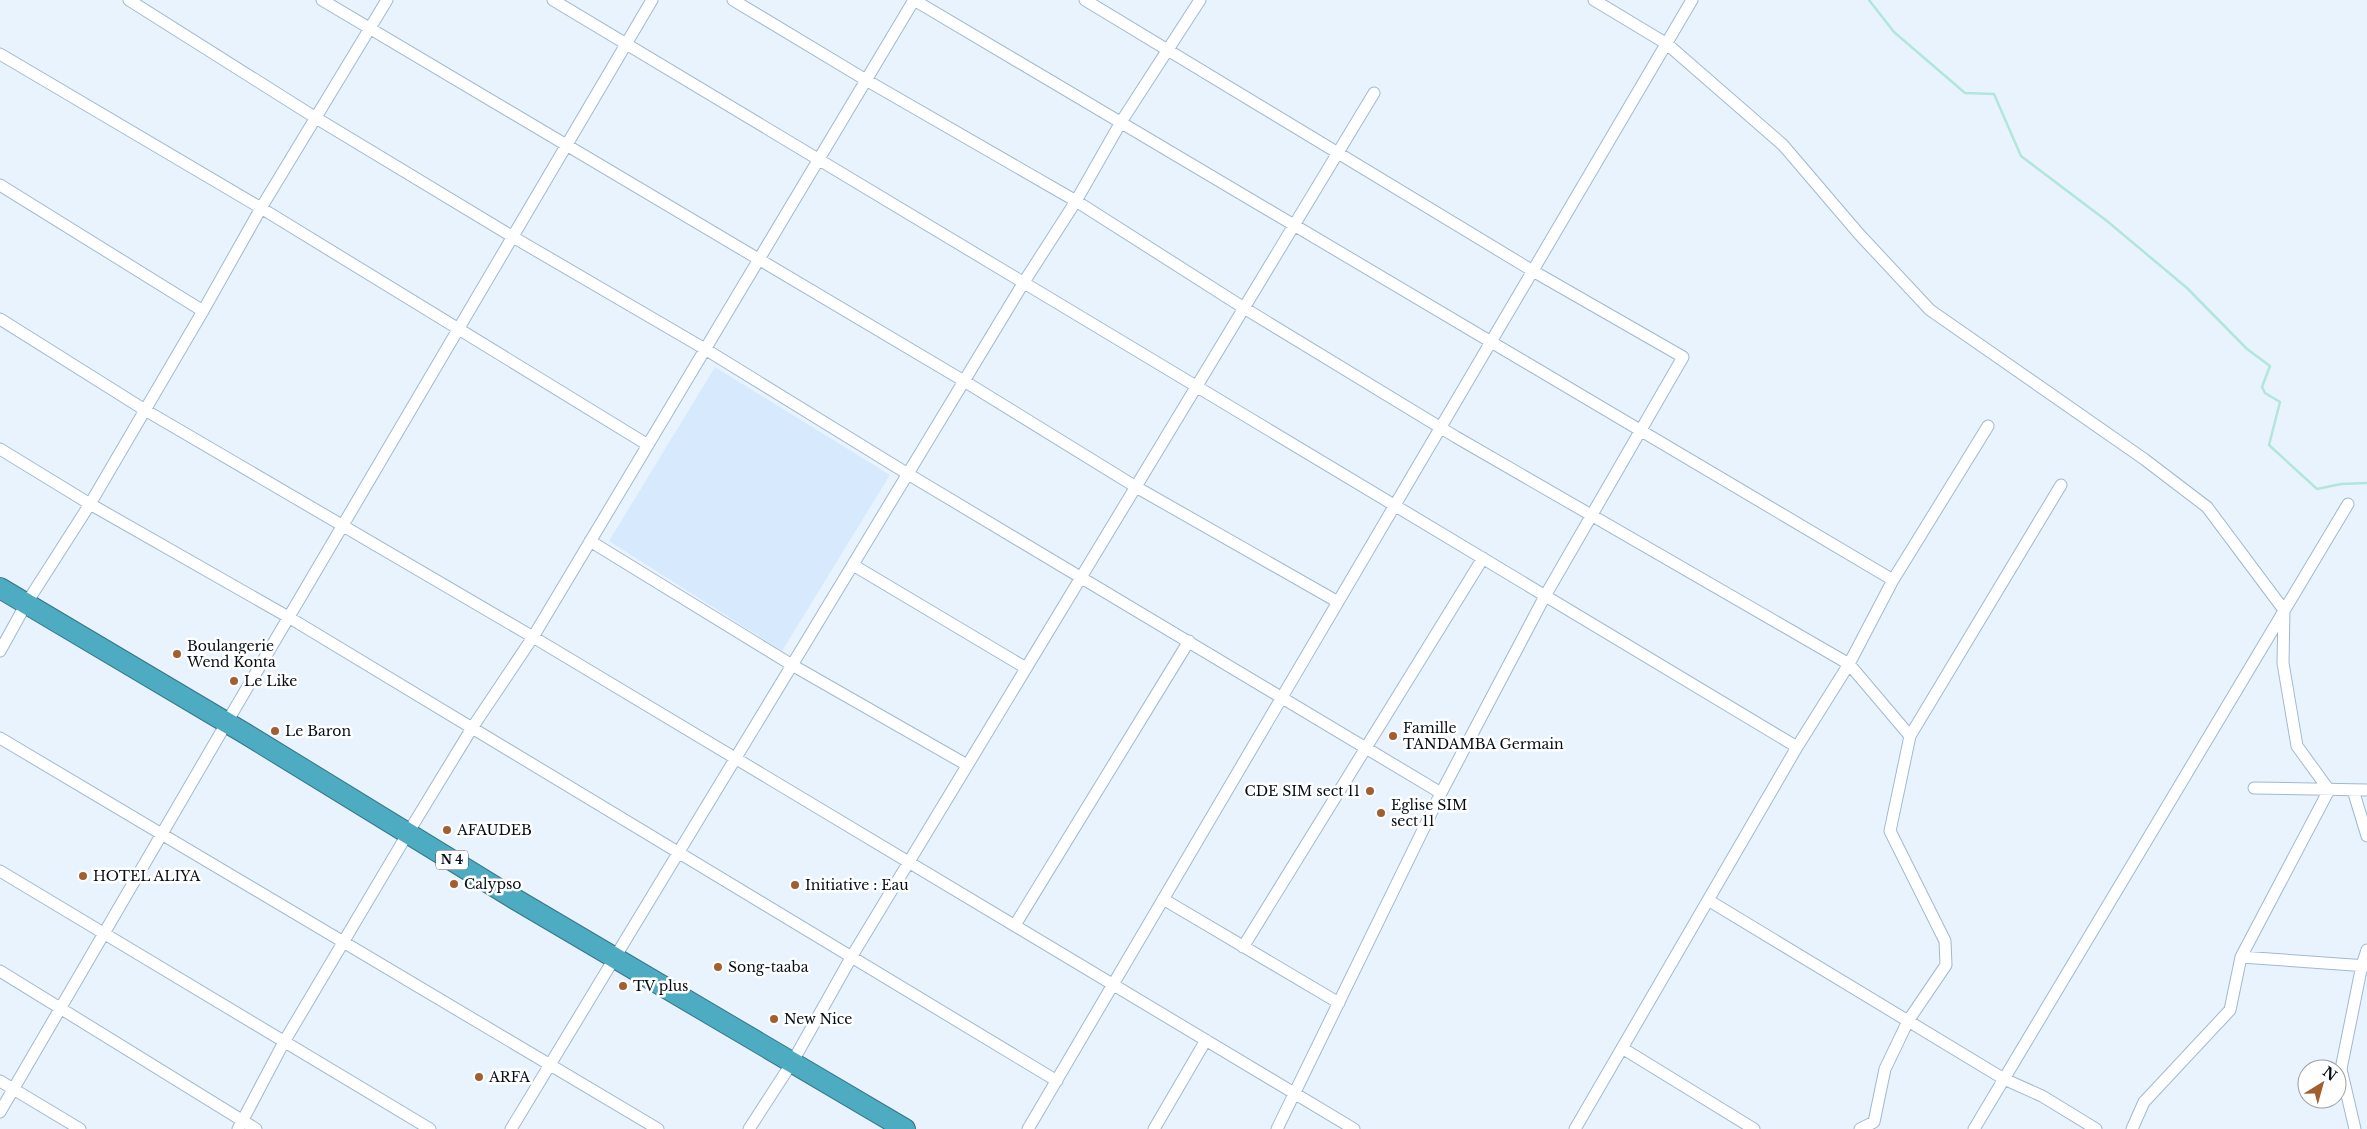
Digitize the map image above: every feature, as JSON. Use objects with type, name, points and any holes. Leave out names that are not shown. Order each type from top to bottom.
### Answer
[{"type":"highway","name":"N 4","points":[[0,588],[227,722],[615,958],[793,1061],[905,1129]]},
{"type":"street","points":[[130,0],[316,118],[513,237],[705,349],[908,474],[1082,576],[1441,793]]},
{"type":"street","points":[[322,0],[964,381],[1136,487],[1338,602]]},
{"type":"street","points":[[0,651],[26,604],[90,504],[204,311],[261,208],[387,0]]},
{"type":"street","points":[[553,0],[820,158],[1797,747]]},
{"type":"street","points":[[0,1112],[652,0]]},
{"type":"street","points":[[733,0],[866,80],[1076,201],[1244,308],[1441,428],[1849,664],[1910,736]]},
{"type":"street","points":[[240,1125],[284,1042],[342,942],[472,728],[533,637],[914,0],[1893,580]]},
{"type":"street","points":[[1085,0],[1533,271],[1683,357],[1545,596],[1441,793],[1277,1129]]},
{"type":"street","points":[[512,1129],[1024,282],[1076,201],[1121,122],[1200,0]]},
{"type":"street","points":[[1594,0],[1667,44],[1783,145],[1859,234],[1930,310],[2144,459],[2207,506],[2284,610],[2283,663],[2297,746],[2329,790]]},
{"type":"street","points":[[1028,1129],[1692,0]]},
{"type":"street","points":[[0,54],[261,208],[648,444]]},
{"type":"street","points":[[749,1129],[793,1061],[852,956],[909,861],[1374,93]]},
{"type":"street","points":[[0,185],[204,311]]},
{"type":"street","points":[[0,319],[145,410],[533,637],[1354,1129]]},
{"type":"street","points":[[1575,1129],[1797,747],[1849,664],[1893,580],[1988,426]]},
{"type":"street","points":[[0,449],[90,504],[290,618],[1057,1080]]},
{"type":"street","points":[[1860,1129],[1874,1122],[1885,1069],[1908,1021],[1946,965],[1945,941],[1890,831],[1910,736],[2061,485]]},
{"type":"street","points":[[1974,1129],[2348,504]]},
{"type":"street","points":[[590,541],[792,665],[967,765]]},
{"type":"street","points":[[1243,947],[1483,558]]},
{"type":"street","points":[[853,565],[1026,668]]},
{"type":"street","points":[[1015,925],[1189,641]]},
{"type":"street","points":[[0,738],[658,1129]]},
{"type":"street","points":[[2254,788],[2367,790]]},
{"type":"street","points":[[2132,1129],[2144,1102],[2230,1010],[2241,956],[2329,790]]},
{"type":"street","points":[[2353,790],[2367,836]]},
{"type":"street","points":[[0,871],[430,1129]]},
{"type":"street","points":[[1164,899],[1339,1004]]},
{"type":"street","points":[[1708,900],[2004,1079],[2042,1096],[2096,1129]]},
{"type":"street","points":[[2355,1129],[2341,1069],[2367,950]]},
{"type":"street","points":[[2241,956],[2364,966]]},
{"type":"street","points":[[0,971],[240,1125],[256,1129]]},
{"type":"street","points":[[1154,1129],[1206,1040]]},
{"type":"street","points":[[1622,1048],[1754,1129]]},
{"type":"street","points":[[0,1081],[80,1129]]},
{"type":"shaded area","points":[[715,367],[890,475],[782,651],[609,541]]},
{"type":"waterway","points":[[1869,0],[1894,32],[1965,93],[1994,94],[2021,156],[2107,221],[2187,288],[2247,349],[2270,366],[2262,387],[2265,393],[2280,402],[2269,445],[2317,489],[2341,484],[2367,483]]},
{"type":"place","name":"Boulangerie Wend Konta","points":[[177,654]]},
{"type":"place","name":"Le Like","points":[[234,681]]},
{"type":"place","name":"Le Baron","points":[[275,731]]},
{"type":"place","name":"Famille TANDAMBA Germain","points":[[1393,736]]},
{"type":"place","name":"CDE SIM sect 11","points":[[1370,791]]},
{"type":"place","name":"Eglise SIM sect 11","points":[[1381,813]]},
{"type":"place","name":"AFAUDEB","points":[[447,830]]},
{"type":"place","name":"HOTEL ALIYA","points":[[83,876]]},
{"type":"place","name":"Calypso","points":[[454,884]]},
{"type":"place","name":"Initiative : Eau","points":[[795,885]]},
{"type":"place","name":"Song-taaba","points":[[718,967]]},
{"type":"place","name":"TV plus","points":[[623,986]]},
{"type":"place","name":"New Nice","points":[[774,1019]]},
{"type":"place","name":"ARFA","points":[[479,1077]]}]
